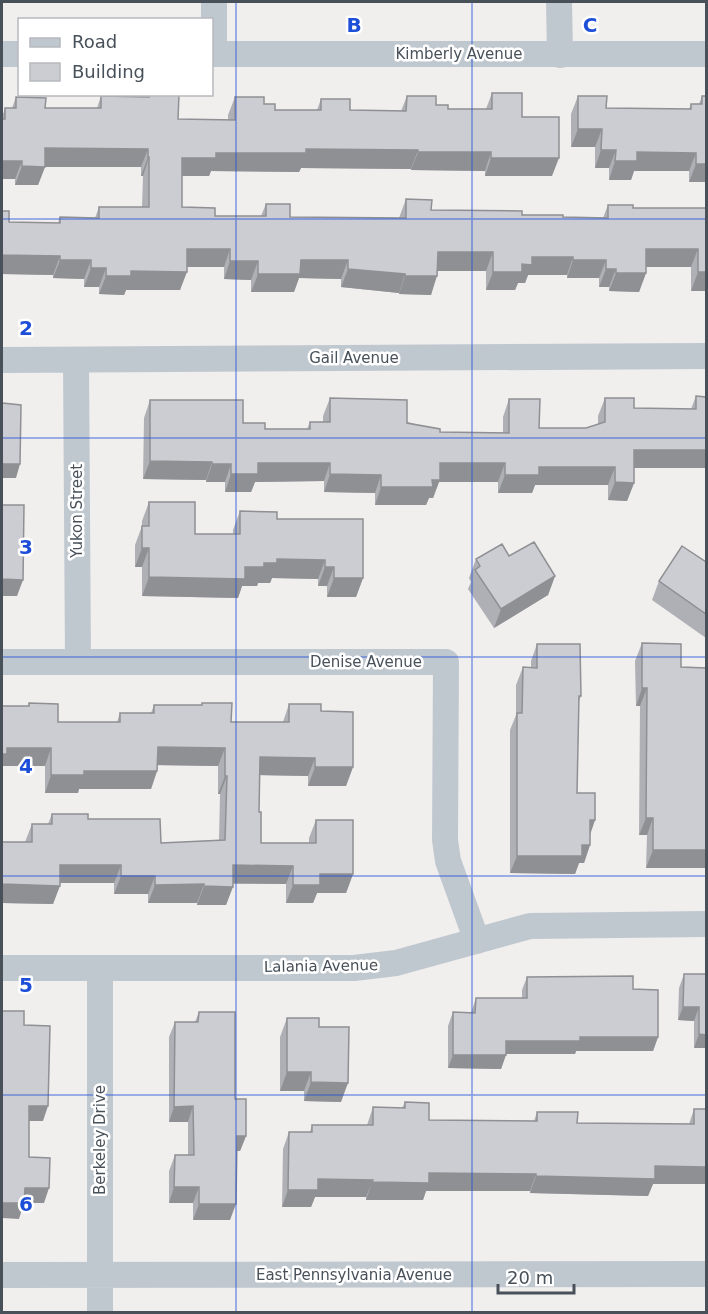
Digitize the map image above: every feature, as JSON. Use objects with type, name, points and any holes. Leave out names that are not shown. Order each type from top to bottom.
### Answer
[{"type":"street","points":[[213,54],[214,2]]},
{"type":"street","points":[[560,2],[560,55]]},
{"type":"street","points":[[2,54],[18,54]]},
{"type":"street","name":"Kimberly Avenue","points":[[213,54],[706,54]]},
{"type":"street","name":"Gail Avenue","points":[[2,360],[706,356]]},
{"type":"street","name":"Yukon Street","points":[[76,360],[78,662]]},
{"type":"street","name":"Denise Avenue","points":[[2,662],[446,662],[445,840],[448,861],[477,941]]},
{"type":"street","name":"Lalania Avenue","points":[[2,968],[354,968],[396,963],[530,926],[706,924]]},
{"type":"street","name":"Berkeley Drive","points":[[100,968],[100,1312]]},
{"type":"street","name":"East Pennsylvania Avenue","points":[[2,1275],[706,1274]]},
{"type":"building","points":[[492,93],[522,93],[522,117],[559,117],[559,158],[491,158],[491,152],[418,152],[418,150],[306,149],[306,153],[216,153],[216,158],[182,158],[182,207],[215,208],[215,216],[266,216],[266,204],[290,204],[290,217],[406,218],[406,199],[432,200],[431,210],[522,211],[522,215],[563,215],[563,217],[608,218],[608,205],[633,205],[633,208],[706,208],[706,272],[698,272],[698,249],[646,249],[646,273],[616,273],[616,269],[606,269],[606,260],[573,260],[573,257],[532,257],[532,265],[522,264],[522,272],[493,272],[493,252],[438,252],[437,276],[405,276],[405,274],[348,269],[348,260],[301,260],[300,274],[258,274],[258,261],[230,261],[230,249],[187,249],[187,272],[131,271],[131,276],[106,276],[106,268],[91,268],[91,260],[60,260],[60,256],[2,255],[2,211],[9,211],[9,222],[60,223],[60,217],[99,218],[99,207],[149,207],[148,149],[45,148],[45,167],[22,166],[22,161],[2,161],[2,119],[5,119],[5,108],[16,108],[16,97],[46,98],[45,108],[101,108],[101,96],[179,96],[178,119],[235,120],[235,97],[264,97],[264,104],[275,104],[275,110],[321,110],[321,99],[350,99],[350,110],[406,111],[407,96],[436,96],[436,105],[448,105],[448,109],[492,109]]},
{"type":"building","points":[[578,96],[607,96],[606,108],[691,109],[691,104],[702,104],[702,96],[706,96],[706,164],[696,164],[696,153],[637,152],[637,161],[615,161],[616,150],[601,150],[602,129],[578,129]]},
{"type":"building","points":[[696,396],[706,397],[706,450],[634,450],[634,483],[615,482],[615,467],[539,467],[539,475],[505,475],[505,463],[440,463],[440,480],[432,480],[433,487],[381,487],[381,475],[330,474],[330,463],[258,463],[258,474],[231,474],[231,464],[150,461],[150,400],[243,400],[243,423],[265,423],[265,429],[310,429],[310,422],[330,422],[330,398],[407,400],[407,423],[440,429],[440,432],[509,433],[509,399],[540,399],[539,428],[586,428],[605,422],[605,398],[634,398],[634,408],[696,409]]},
{"type":"building","points":[[2,403],[21,405],[20,464],[2,464]]},
{"type":"building","points":[[149,502],[195,502],[195,534],[240,534],[240,511],[277,512],[277,519],[363,519],[363,578],[334,578],[334,567],[325,567],[325,560],[277,559],[277,563],[264,563],[264,567],[245,567],[245,579],[149,577],[149,548],[142,548],[142,526],[149,526]]},
{"type":"building","points":[[2,505],[24,505],[23,580],[2,579]]},
{"type":"building","points":[[534,542],[555,576],[501,609],[475,570],[480,566],[476,559],[502,544],[509,556]]},
{"type":"building","points":[[682,546],[706,562],[706,614],[659,581]]},
{"type":"building","points":[[642,643],[681,644],[681,667],[706,668],[706,850],[653,850],[653,818],[646,818],[647,688],[642,688]]},
{"type":"building","points":[[537,644],[580,644],[581,696],[579,696],[577,793],[595,793],[595,820],[590,820],[590,845],[582,845],[582,856],[517,856],[517,713],[522,713],[523,667],[537,668]]},
{"type":"building","points":[[29,703],[58,704],[58,722],[120,722],[120,713],[154,713],[154,705],[202,705],[202,703],[232,703],[231,722],[289,722],[289,704],[321,704],[321,711],[353,712],[353,767],[315,767],[315,758],[260,757],[259,812],[261,812],[261,843],[316,843],[316,820],[353,820],[353,874],[320,874],[320,885],[293,885],[293,866],[233,865],[233,887],[204,886],[204,884],[155,885],[155,876],[121,876],[121,865],[60,865],[60,886],[2,884],[2,842],[32,842],[32,824],[52,824],[52,814],[88,814],[88,819],[160,819],[161,843],[225,840],[227,776],[225,776],[225,748],[158,747],[157,771],[84,771],[84,775],[51,775],[51,748],[7,748],[7,754],[2,754],[2,706],[29,706]]},
{"type":"building","points":[[684,974],[706,974],[706,1035],[699,1034],[699,1007],[683,1007]]},
{"type":"building","points":[[633,976],[633,989],[658,990],[658,1037],[580,1037],[580,1041],[506,1041],[506,1055],[453,1055],[453,1012],[475,1013],[476,998],[527,998],[527,977]]},
{"type":"building","points":[[2,1011],[24,1011],[24,1025],[50,1026],[48,1106],[29,1106],[29,1157],[50,1158],[49,1188],[25,1188],[24,1203],[2,1203]]},
{"type":"building","points":[[199,1012],[235,1012],[235,1099],[246,1099],[246,1136],[237,1136],[236,1204],[199,1204],[199,1187],[174,1187],[175,1155],[194,1155],[193,1106],[174,1107],[175,1022],[198,1022]]},
{"type":"building","points":[[287,1018],[319,1018],[319,1027],[349,1027],[348,1083],[311,1082],[311,1072],[287,1072]]},
{"type":"building","points":[[405,1102],[429,1103],[429,1120],[537,1121],[537,1112],[578,1112],[577,1123],[694,1124],[694,1109],[706,1109],[706,1167],[655,1166],[655,1179],[536,1176],[536,1174],[429,1173],[429,1183],[318,1179],[318,1190],[288,1190],[289,1132],[312,1132],[312,1125],[373,1125],[373,1107],[405,1108]]}]
